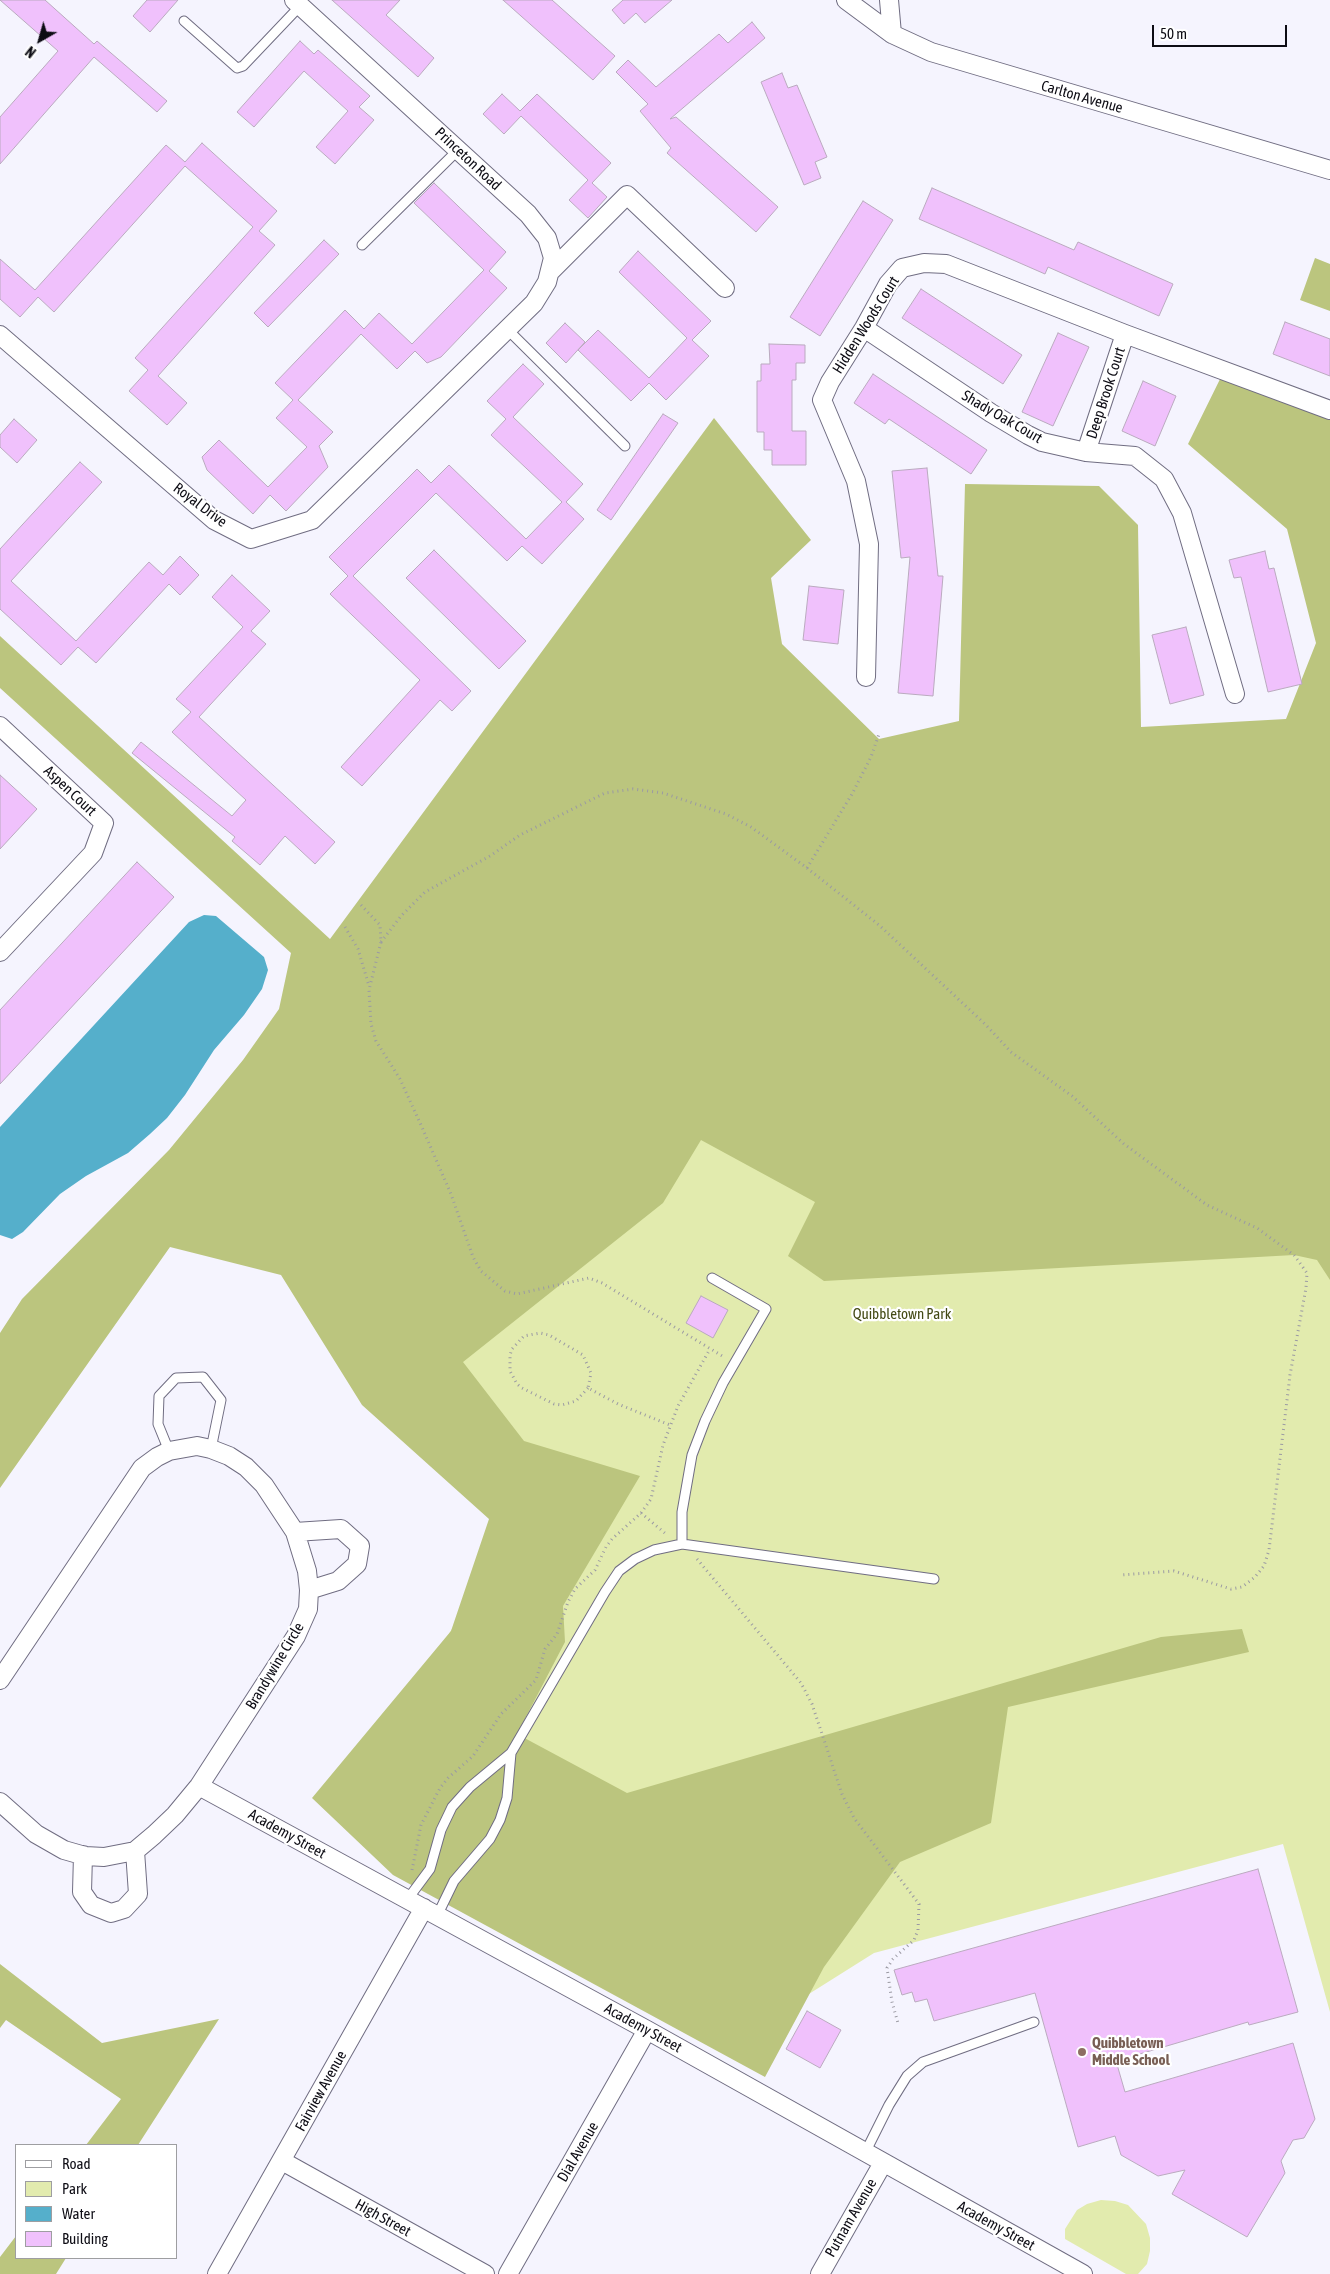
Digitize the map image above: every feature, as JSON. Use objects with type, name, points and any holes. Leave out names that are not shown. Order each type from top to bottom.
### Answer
[{"type":"street","name":"Carlton Avenue","points":[[846,0],[892,34],[931,52],[1330,170]]},
{"type":"street","points":[[889,0],[892,34]]},
{"type":"street","name":"Princeton Road","points":[[297,3],[528,214],[547,238],[553,258],[547,282],[534,303],[502,335]]},
{"type":"street","points":[[550,272],[627,195],[725,288]]},
{"type":"street","name":"Hidden Woods Court","points":[[866,678],[869,544],[856,481],[822,400],[830,382],[864,328],[888,284],[902,268],[924,263],[946,264],[1125,334],[1330,410]]},
{"type":"street","name":"Shady Oak Court","points":[[864,328],[991,413],[1028,435],[1042,442],[1086,452],[1135,456],[1164,479],[1182,513],[1235,694]]},
{"type":"street","name":"Deep Brook Court","points":[[1086,452],[1125,334]]},
{"type":"street","name":"Royal Drive","points":[[0,335],[214,520],[251,538],[312,520],[502,335]]},
{"type":"street","name":"Aspen Court","points":[[0,726],[104,823],[93,853],[0,952]]},
{"type":"street","name":"Brandywine Circle","points":[[0,1680],[142,1468],[157,1457],[169,1452],[197,1446],[229,1456],[246,1467],[264,1485],[294,1532],[307,1570],[308,1609],[296,1636],[199,1786],[175,1815],[135,1851]]},
{"type":"street","points":[[294,1532],[341,1529],[360,1546],[357,1564],[351,1570],[338,1580],[309,1590]]},
{"type":"street","name":"Academy Street","points":[[199,1786],[647,2030],[1083,2274]]},
{"type":"street","points":[[0,1802],[36,1834],[64,1850],[82,1855],[104,1857],[135,1851],[138,1894],[124,1909],[111,1913],[91,1905],[82,1892],[82,1855]]},
{"type":"street","name":"Fairview Avenue","points":[[217,2274],[430,1912]]},
{"type":"street","name":"Dial Avenue","points":[[508,2274],[647,2030]]},
{"type":"street","name":"High Street","points":[[282,2161],[485,2274]]},
{"type":"street","name":"Putnam Avenue","points":[[820,2274],[883,2163]]},
{"type":"lane","points":[[184,21],[237,68],[243,66],[297,3]]},
{"type":"lane","points":[[362,245],[458,150]]},
{"type":"lane","points":[[502,335],[625,446]]},
{"type":"lane","points":[[682,1544],[682,1512],[692,1455],[705,1421],[766,1309],[712,1278]]},
{"type":"lane","points":[[169,1452],[158,1424],[159,1396],[176,1378],[203,1377],[221,1400],[211,1449]]},
{"type":"lane","points":[[407,1900],[430,1869],[441,1830],[452,1807],[480,1778],[511,1753],[619,1571],[654,1550],[682,1544],[934,1579]]},
{"type":"lane","points":[[430,1912],[490,1840],[500,1820],[507,1798],[511,1753]]},
{"type":"lane","points":[[865,2153],[889,2105],[907,2076],[923,2062],[1034,2022]]},
{"type":"path","points":[[806,868],[852,794],[871,758],[879,734]]},
{"type":"path","points":[[381,942],[401,916],[425,892],[490,856],[520,835],[605,792],[633,789],[663,793],[726,814],[751,827],[879,925],[986,1024],[1011,1052],[1072,1096],[1124,1144],[1207,1205],[1257,1228],[1294,1255],[1307,1273],[1290,1375],[1269,1550],[1264,1566],[1255,1577],[1242,1587],[1231,1589],[1174,1571],[1121,1575]]},
{"type":"path","points":[[361,905],[380,925],[381,942],[369,990]]},
{"type":"path","points":[[344,928],[358,949],[367,973],[371,1024],[376,1041],[404,1087],[451,1194],[473,1256],[481,1271],[505,1291],[517,1294],[589,1278],[602,1283],[735,1363]]},
{"type":"path","points":[[540,1333],[549,1335],[578,1350],[587,1360],[591,1373],[588,1388],[576,1400],[562,1405],[554,1404],[522,1388],[517,1384],[510,1371],[512,1349],[524,1336],[540,1333]]},
{"type":"path","points":[[407,1900],[421,1825],[440,1788],[448,1778],[473,1756],[501,1714],[536,1680],[545,1648],[557,1634],[568,1602],[575,1589],[595,1570],[606,1546],[612,1539],[642,1513],[651,1498],[657,1466],[670,1425],[686,1388],[710,1349]]},
{"type":"path","points":[[588,1388],[618,1404],[670,1425]]},
{"type":"path","points":[[642,1513],[667,1534]]},
{"type":"path","points":[[696,1558],[801,1684],[812,1704],[842,1794],[854,1818],[919,1904],[918,1930],[914,1940],[893,1959],[887,1968],[892,2002],[898,2023]]},
{"type":"green space","points":[[1315,258],[1330,264],[1330,311],[1300,300]]},
{"type":"green space","points":[[1225,369],[1330,403],[1330,1280],[1317,1260],[1294,1255],[824,1281],[788,1256],[815,1202],[701,1140],[663,1203],[463,1362],[524,1441],[640,1476],[563,1606],[565,1642],[517,1734],[627,1793],[1161,1637],[1242,1629],[1249,1652],[1008,1707],[991,1823],[900,1862],[824,1967],[765,2077],[393,1875],[312,1798],[451,1631],[489,1519],[362,1405],[281,1275],[170,1247],[0,1488],[0,1333],[22,1299],[169,1150],[243,1060],[279,1009],[291,953],[0,688],[0,636],[330,939],[714,418],[811,540],[771,578],[782,644],[879,739],[959,721],[965,484],[1099,486],[1138,525],[1141,727],[1286,719],[1316,643],[1287,529],[1188,444]]},
{"type":"green space","name":"Quibbletown Park","points":[[644,580],[1330,1102],[1330,2012],[1283,1844],[874,1953],[739,2038],[347,1804],[522,1512],[198,1187]]},
{"type":"green space","points":[[0,1964],[102,2043],[219,2019],[139,2144],[87,2144],[121,2099],[6,2020],[0,2028]]},
{"type":"green space","points":[[1101,2200],[1115,2201],[1128,2205],[1146,2224],[1150,2238],[1150,2251],[1147,2264],[1138,2274],[1126,2274],[1065,2239],[1065,2229],[1077,2210],[1087,2204]]},
{"type":"green space","points":[[15,2237],[15,2259],[65,2259],[56,2274],[0,2274],[0,2257]]},
{"type":"water","points":[[204,915],[216,916],[264,957],[268,970],[262,989],[244,1015],[214,1050],[185,1095],[167,1118],[150,1134],[128,1153],[86,1176],[60,1194],[23,1232],[12,1239],[0,1235],[0,1127],[189,922]]},
{"type":"building","points":[[0,0],[45,0],[94,44],[97,41],[167,101],[157,112],[94,57],[0,164],[0,117],[58,51]]},
{"type":"building","points":[[147,0],[178,0],[150,32],[133,16]]},
{"type":"building","points":[[332,0],[400,0],[386,15],[434,58],[418,77]]},
{"type":"building","points":[[503,0],[552,0],[615,56],[593,80]]},
{"type":"building","points":[[623,0],[672,0],[645,23],[636,13],[624,24],[612,10]]},
{"type":"building","points":[[752,22],[765,38],[670,119],[676,117],[778,207],[756,232],[667,153],[671,148],[640,111],[648,104],[616,72],[628,60],[656,87],[719,34],[728,43]]},
{"type":"building","points":[[300,41],[314,54],[318,50],[370,96],[359,107],[374,120],[335,164],[316,147],[348,111],[304,71],[254,127],[237,112]]},
{"type":"building","points":[[782,73],[788,88],[797,85],[827,157],[815,162],[821,178],[804,185],[761,82]]},
{"type":"building","points":[[502,94],[520,111],[537,94],[611,163],[592,183],[607,197],[588,218],[569,200],[588,180],[521,116],[504,134],[483,114]]},
{"type":"building","points":[[202,143],[277,211],[259,231],[275,245],[158,376],[187,403],[167,425],[129,391],[148,370],[135,358],[253,227],[185,166],[54,312],[38,297],[20,317],[0,299],[0,259],[35,290],[166,145],[185,162]]},
{"type":"building","points":[[434,183],[506,252],[489,271],[507,288],[441,357],[427,363],[415,351],[397,369],[361,334],[298,400],[333,432],[319,446],[328,467],[286,511],[270,495],[253,514],[207,470],[202,457],[219,440],[268,487],[307,447],[276,418],[293,400],[275,383],[345,310],[364,329],[379,313],[412,344],[484,270],[414,203]]},
{"type":"building","points":[[932,188],[1074,250],[1078,242],[1173,284],[1159,316],[1048,267],[1045,274],[919,219]]},
{"type":"building","points":[[863,201],[893,220],[820,336],[790,317]]},
{"type":"building","points":[[324,240],[339,254],[268,327],[254,313]]},
{"type":"building","points":[[638,251],[711,321],[692,340],[709,356],[666,400],[649,383],[631,401],[578,350],[598,330],[649,378],[687,338],[619,272]]},
{"type":"building","points":[[921,289],[1022,355],[1003,384],[902,318]]},
{"type":"building","points":[[1285,322],[1330,339],[1330,376],[1273,354]]},
{"type":"building","points":[[565,323],[585,342],[566,363],[546,343]]},
{"type":"building","points":[[1058,333],[1089,347],[1053,426],[1022,412]]},
{"type":"building","points":[[769,344],[805,345],[805,363],[796,363],[796,380],[792,380],[792,431],[806,431],[806,465],[772,465],[772,450],[764,450],[764,432],[757,432],[757,381],[761,381],[761,364],[770,364]]},
{"type":"building","points":[[523,364],[544,384],[513,417],[583,484],[566,502],[584,519],[542,564],[522,546],[507,561],[436,493],[353,576],[471,691],[452,711],[440,700],[362,786],[341,767],[420,680],[330,594],[348,576],[329,557],[417,469],[431,483],[449,465],[526,539],[562,502],[491,435],[506,419],[487,401]]},
{"type":"building","points":[[873,374],[987,450],[971,474],[889,419],[885,424],[854,403]]},
{"type":"building","points":[[1143,381],[1176,396],[1155,446],[1122,431]]},
{"type":"building","points":[[663,414],[678,423],[611,520],[597,510]]},
{"type":"building","points":[[14,419],[37,440],[17,463],[0,447],[0,435]]},
{"type":"building","points":[[80,462],[102,482],[11,581],[76,641],[149,562],[163,575],[180,556],[199,575],[180,595],[169,584],[96,663],[78,647],[61,665],[0,609],[0,549]]},
{"type":"building","points":[[927,468],[938,576],[943,576],[933,696],[898,693],[910,557],[901,558],[892,471]]},
{"type":"building","points":[[434,550],[526,641],[499,669],[406,578]]},
{"type":"building","points":[[1265,551],[1269,569],[1274,568],[1302,684],[1268,692],[1241,577],[1234,578],[1229,560]]},
{"type":"building","points":[[232,575],[270,611],[251,631],[266,644],[199,717],[335,842],[315,864],[285,836],[260,865],[232,841],[235,837],[132,753],[141,742],[232,816],[246,800],[172,732],[191,712],[176,699],[243,627],[212,597]]},
{"type":"building","points":[[809,586],[844,590],[838,644],[803,640]]},
{"type":"building","points":[[1186,627],[1204,695],[1170,704],[1152,635]]},
{"type":"building","points":[[0,775],[37,809],[0,849]]},
{"type":"building","points":[[137,862],[174,897],[0,1084],[0,1010]]},
{"type":"building","points":[[701,1296],[728,1310],[713,1338],[686,1323]]},
{"type":"building","name":"Quibbletown Middle School","points":[[1258,1869],[1298,2012],[1249,2025],[1248,2022],[1116,2061],[1125,2092],[1293,2043],[1315,2119],[1304,2138],[1293,2140],[1281,2161],[1285,2173],[1247,2237],[1172,2194],[1185,2170],[1158,2176],[1121,2155],[1115,2136],[1078,2147],[1035,1993],[934,2021],[927,1999],[915,2002],[912,1992],[902,1995],[894,1970]]},
{"type":"building","points":[[807,2011],[841,2030],[820,2068],[786,2049]]},
{"type":"place","name":"Quibbletown Middle School","points":[[1082,2052]]}]
